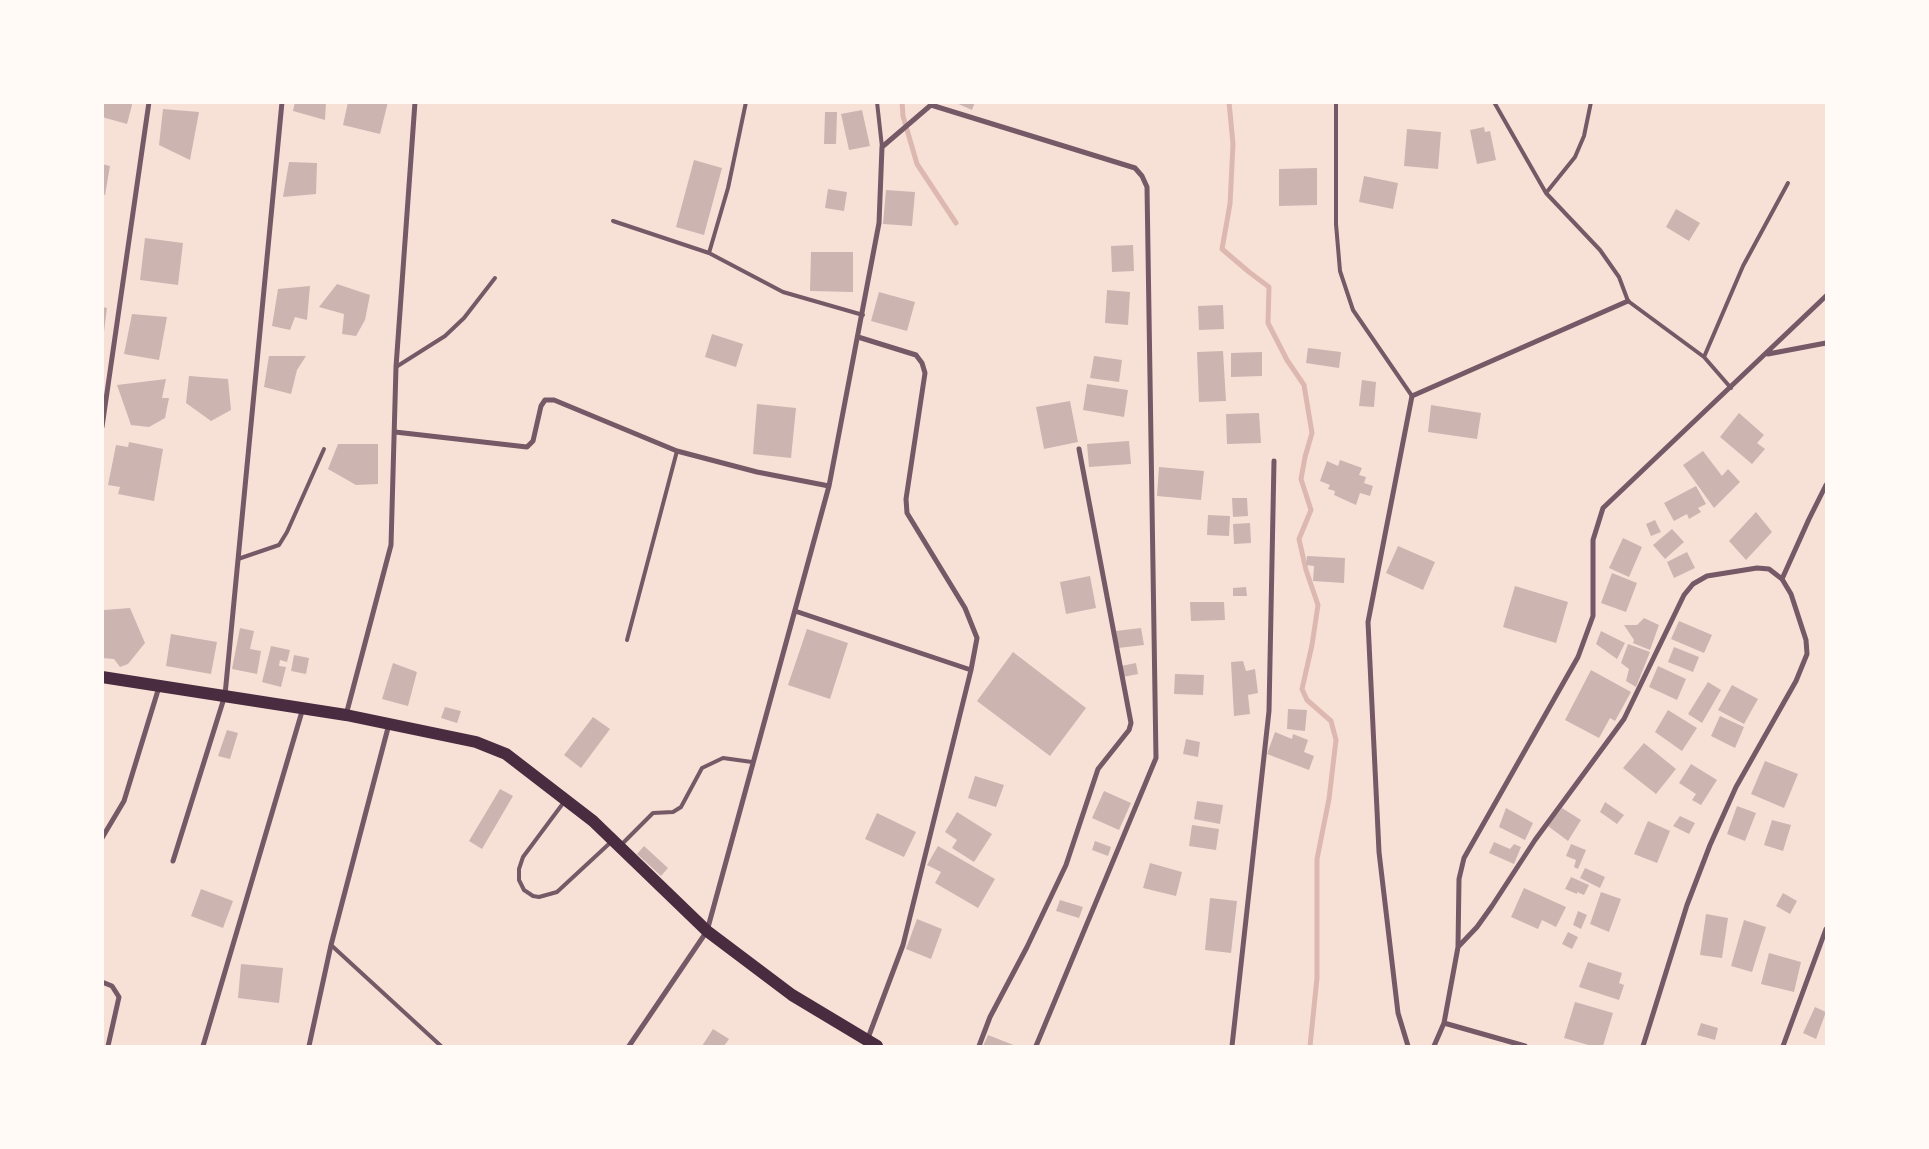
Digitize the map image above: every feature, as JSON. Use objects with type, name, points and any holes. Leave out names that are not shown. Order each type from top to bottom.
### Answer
[{"type":"main road","points":[[102,677],[225,695],[389,723],[476,742],[506,754],[593,821],[707,931],[792,995],[872,1044]]},
{"type":"street","points":[[102,427],[149,102]]},
{"type":"street","points":[[173,861],[225,695],[282,102]]},
{"type":"street","points":[[346,715],[363,643],[391,545],[396,367],[415,102]]},
{"type":"street","points":[[629,1046],[707,931],[829,486],[879,224],[882,147],[931,104],[1135,168],[1142,176],[1147,187],[1156,758],[1036,1046]]},
{"type":"street","points":[[1434,1046],[1444,1023],[1458,947],[1459,878],[1464,858],[1578,657],[1593,616],[1593,540],[1604,508],[1731,388],[1749,368],[1768,354],[1826,296]]},
{"type":"street","points":[[1408,1046],[1398,1013],[1379,852],[1368,622],[1412,396],[1628,301]]},
{"type":"street","points":[[858,337],[916,355],[922,363],[925,373],[906,499],[907,513],[965,608],[977,638],[971,670],[903,945],[872,1044]]},
{"type":"street","points":[[1768,354],[1826,343]]},
{"type":"street","points":[[395,432],[527,447],[532,441],[541,406],[545,400],[554,400],[677,451],[757,472],[829,486]]},
{"type":"street","points":[[979,1046],[990,1017],[1027,947],[1066,865],[1098,770],[1129,730],[1131,723],[1079,450]]},
{"type":"street","points":[[1232,1046],[1269,711],[1274,460]]},
{"type":"street","points":[[1782,579],[1826,485]]},
{"type":"street","points":[[1458,947],[1477,927],[1535,840],[1624,719],[1684,595],[1693,584],[1706,576],[1757,568],[1769,569],[1782,579],[1791,594],[1802,624],[1807,654],[1796,681],[1736,787],[1710,845],[1687,905],[1643,1046]]},
{"type":"street","points":[[795,611],[971,670]]},
{"type":"street","points":[[102,838],[124,801],[160,686]]},
{"type":"street","points":[[203,1046],[303,708]]},
{"type":"street","points":[[309,1046],[331,945],[389,723]]},
{"type":"street","points":[[1783,1046],[1825,932]]},
{"type":"street","points":[[102,982],[112,986],[119,997],[108,1046]]},
{"type":"street","points":[[1444,1023],[1525,1046]]},
{"type":"lane","points":[[708,253],[728,188],[746,102]]},
{"type":"lane","points":[[877,102],[882,147]]},
{"type":"lane","points":[[1336,102],[1336,224],[1340,271],[1353,310],[1412,396]]},
{"type":"lane","points":[[1494,102],[1546,193],[1600,250],[1619,277],[1628,301],[1704,356],[1731,388]]},
{"type":"lane","points":[[1546,193],[1576,157],[1584,136],[1591,102]]},
{"type":"lane","points":[[1704,356],[1743,266],[1788,183]]},
{"type":"lane","points":[[613,221],[708,253],[784,292],[863,315]]},
{"type":"lane","points":[[396,367],[444,336],[464,318],[495,278]]},
{"type":"lane","points":[[238,558],[279,545],[287,532],[324,449]]},
{"type":"lane","points":[[627,640],[677,451]]},
{"type":"lane","points":[[565,800],[523,857],[519,869],[519,880],[524,890],[533,896],[540,897],[558,892],[653,813],[673,812],[681,807],[702,768],[723,758],[752,762]]},
{"type":"lane","points":[[331,945],[441,1046]]},
{"type":"building","points":[[102,102],[131,102],[132,105],[127,124],[102,117]]},
{"type":"building","points":[[295,102],[326,102],[325,120],[293,111]]},
{"type":"building","points":[[348,102],[388,102],[380,134],[343,125]]},
{"type":"building","points":[[954,102],[975,102],[972,110]]},
{"type":"building","points":[[163,109],[199,112],[190,160],[159,145]]},
{"type":"building","points":[[862,110],[870,146],[849,150],[841,114]]},
{"type":"building","points":[[825,112],[837,112],[836,144],[824,144]]},
{"type":"building","points":[[1484,127],[1485,132],[1490,131],[1496,160],[1477,164],[1470,130]]},
{"type":"building","points":[[1407,129],[1441,132],[1438,169],[1404,166]]},
{"type":"building","points":[[694,160],[722,168],[704,235],[676,227]]},
{"type":"building","points":[[289,162],[317,163],[316,194],[283,197]]},
{"type":"building","points":[[102,164],[110,166],[105,195],[102,194]]},
{"type":"building","points":[[1317,168],[1317,205],[1279,206],[1279,169]]},
{"type":"building","points":[[1364,176],[1398,183],[1393,209],[1359,202]]},
{"type":"building","points":[[828,189],[847,192],[844,211],[825,208]]},
{"type":"building","points":[[886,190],[915,192],[912,226],[883,224]]},
{"type":"building","points":[[1676,209],[1700,223],[1689,241],[1666,227]]},
{"type":"building","points":[[145,238],[183,243],[178,285],[140,280]]},
{"type":"building","points":[[1133,245],[1134,271],[1112,272],[1111,246]]},
{"type":"building","points":[[811,252],[853,252],[853,292],[810,291]]},
{"type":"building","points":[[337,284],[370,295],[365,320],[356,336],[342,334],[344,314],[319,307]]},
{"type":"building","points":[[310,286],[307,320],[295,317],[290,330],[272,326],[278,289]]},
{"type":"building","points":[[1107,290],[1130,292],[1128,325],[1105,323]]},
{"type":"building","points":[[879,292],[915,302],[907,331],[871,321]]},
{"type":"building","points":[[1223,305],[1224,329],[1199,330],[1198,306]]},
{"type":"building","points":[[102,307],[107,308],[104,332],[102,332]]},
{"type":"building","points":[[132,314],[167,317],[159,360],[124,354]]},
{"type":"building","points":[[712,334],[743,344],[736,367],[705,357]]},
{"type":"building","points":[[1308,348],[1341,352],[1339,368],[1306,363]]},
{"type":"building","points":[[1223,351],[1226,401],[1199,402],[1197,352]]},
{"type":"building","points":[[1262,352],[1262,376],[1231,377],[1231,353]]},
{"type":"building","points":[[269,356],[306,356],[297,370],[291,394],[264,387]]},
{"type":"building","points":[[1094,356],[1122,360],[1119,382],[1090,378]]},
{"type":"building","points":[[189,376],[228,379],[231,410],[211,421],[186,403]]},
{"type":"building","points":[[166,379],[162,398],[169,398],[165,418],[149,427],[131,425],[117,385]]},
{"type":"building","points":[[1362,380],[1376,382],[1374,407],[1359,406]]},
{"type":"building","points":[[1087,384],[1128,390],[1124,417],[1083,410]]},
{"type":"building","points":[[1070,401],[1078,442],[1044,449],[1036,407]]},
{"type":"building","points":[[757,404],[796,408],[791,458],[753,454]]},
{"type":"building","points":[[1431,405],[1481,413],[1477,439],[1428,432]]},
{"type":"building","points":[[1259,413],[1261,443],[1227,444],[1226,414]]},
{"type":"building","points":[[1739,413],[1764,435],[1757,443],[1765,449],[1752,464],[1720,437]]},
{"type":"building","points":[[1129,441],[1131,464],[1089,467],[1087,444]]},
{"type":"building","points":[[129,442],[163,449],[154,501],[118,494],[120,487],[108,485],[116,445],[128,447]]},
{"type":"building","points":[[338,444],[378,444],[378,484],[356,485],[328,469]]},
{"type":"building","points":[[1703,451],[1722,476],[1728,469],[1740,482],[1714,508],[1683,465]]},
{"type":"building","points":[[1340,460],[1362,468],[1359,475],[1366,477],[1364,483],[1373,486],[1370,496],[1360,493],[1356,505],[1334,495],[1335,491],[1328,489],[1330,485],[1320,481],[1327,461],[1338,466]]},
{"type":"building","points":[[1159,467],[1204,471],[1201,500],[1157,496]]},
{"type":"building","points":[[1696,486],[1706,504],[1698,508],[1701,512],[1689,519],[1687,514],[1674,521],[1664,503]]},
{"type":"building","points":[[1232,498],[1247,498],[1248,516],[1233,517]]},
{"type":"building","points":[[1756,512],[1772,532],[1746,560],[1729,541]]},
{"type":"building","points":[[1208,515],[1230,516],[1229,536],[1207,535]]},
{"type":"building","points":[[1655,520],[1661,532],[1651,536],[1646,524]]},
{"type":"building","points":[[1250,523],[1251,543],[1234,544],[1233,524]]},
{"type":"building","points":[[1672,529],[1684,542],[1665,559],[1653,545]]},
{"type":"building","points":[[1623,538],[1642,547],[1629,577],[1609,568]]},
{"type":"building","points":[[1398,546],[1435,562],[1423,590],[1386,573]]},
{"type":"building","points":[[1687,552],[1695,568],[1674,578],[1667,562]]},
{"type":"building","points":[[1307,556],[1345,558],[1344,583],[1313,581],[1314,566],[1306,565]]},
{"type":"building","points":[[1612,573],[1637,583],[1626,612],[1601,603]]},
{"type":"building","points":[[1090,576],[1096,608],[1066,614],[1060,582]]},
{"type":"building","points":[[1515,586],[1568,602],[1556,643],[1503,627]]},
{"type":"building","points":[[1246,587],[1247,596],[1233,596],[1233,588]]},
{"type":"building","points":[[1190,602],[1224,602],[1225,620],[1191,621]]},
{"type":"building","points":[[130,608],[145,643],[128,664],[120,667],[114,659],[102,658],[104,610]]},
{"type":"building","points":[[1644,618],[1659,625],[1650,650],[1633,643],[1634,640],[1624,625],[1637,625]]},
{"type":"building","points":[[1679,621],[1712,635],[1704,653],[1671,639]]},
{"type":"building","points":[[240,628],[254,631],[250,649],[261,651],[257,674],[232,669]]},
{"type":"building","points":[[1141,628],[1144,645],[1118,648],[1116,631]]},
{"type":"building","points":[[807,629],[848,643],[830,699],[788,685]]},
{"type":"building","points":[[1601,631],[1625,643],[1617,659],[1596,644]]},
{"type":"building","points":[[171,634],[217,642],[211,674],[166,666]]},
{"type":"building","points":[[1628,644],[1650,652],[1636,687],[1626,681],[1629,669],[1621,663]]},
{"type":"building","points":[[271,646],[290,650],[287,662],[280,660],[279,666],[286,667],[281,687],[262,682]]},
{"type":"building","points":[[1674,647],[1699,657],[1693,672],[1668,662]]},
{"type":"building","points":[[1013,652],[1086,708],[1050,756],[977,701]]},
{"type":"building","points":[[294,655],[309,658],[306,674],[291,671]]},
{"type":"building","points":[[1243,661],[1246,671],[1255,669],[1258,693],[1248,695],[1250,714],[1234,716],[1231,662]]},
{"type":"building","points":[[393,663],[417,672],[408,706],[382,699]]},
{"type":"building","points":[[1136,663],[1138,674],[1123,677],[1121,666]]},
{"type":"building","points":[[1658,666],[1686,679],[1677,700],[1649,687]]},
{"type":"building","points":[[1591,670],[1631,692],[1615,721],[1610,718],[1599,738],[1565,720]]},
{"type":"building","points":[[1175,674],[1204,675],[1203,695],[1174,694]]},
{"type":"building","points":[[1708,682],[1721,690],[1702,723],[1688,714]]},
{"type":"building","points":[[1732,685],[1758,699],[1744,724],[1718,710]]},
{"type":"building","points":[[445,707],[461,711],[457,723],[441,718]]},
{"type":"building","points":[[1288,709],[1307,710],[1305,731],[1287,729]]},
{"type":"building","points":[[1668,710],[1697,728],[1682,751],[1655,732]]},
{"type":"building","points":[[1720,716],[1744,727],[1735,748],[1711,736]]},
{"type":"building","points":[[593,717],[610,729],[581,768],[564,755]]},
{"type":"building","points":[[227,730],[238,733],[230,759],[218,756]]},
{"type":"building","points":[[1275,732],[1292,739],[1293,734],[1308,740],[1304,752],[1314,756],[1309,770],[1267,754]]},
{"type":"building","points":[[1186,739],[1200,742],[1198,757],[1183,754]]},
{"type":"building","points":[[1644,743],[1676,769],[1656,794],[1623,768]]},
{"type":"building","points":[[1765,761],[1798,774],[1784,808],[1751,794]]},
{"type":"building","points":[[1691,764],[1717,780],[1701,805],[1692,800],[1696,794],[1679,783]]},
{"type":"building","points":[[975,776],[1004,785],[996,807],[968,798]]},
{"type":"building","points":[[500,789],[513,796],[482,849],[469,841]]},
{"type":"building","points":[[1104,791],[1131,803],[1119,830],[1092,818]]},
{"type":"building","points":[[1197,801],[1223,805],[1220,824],[1194,819]]},
{"type":"building","points":[[1605,802],[1624,815],[1617,824],[1600,812]]},
{"type":"building","points":[[1737,806],[1756,813],[1745,841],[1727,834]]},
{"type":"building","points":[[1506,808],[1533,823],[1525,840],[1499,827]]},
{"type":"building","points":[[1562,808],[1581,820],[1568,841],[1548,826]]},
{"type":"building","points":[[957,812],[992,834],[974,862],[952,848],[957,840],[945,832]]},
{"type":"building","points":[[877,813],[916,832],[904,857],[865,839]]},
{"type":"building","points":[[1680,816],[1695,823],[1689,834],[1673,826]]},
{"type":"building","points":[[1772,820],[1791,825],[1783,851],[1764,845]]},
{"type":"building","points":[[1648,821],[1670,831],[1657,863],[1634,854]]},
{"type":"building","points":[[1192,825],[1219,829],[1216,850],[1189,846]]},
{"type":"building","points":[[1095,841],[1111,847],[1108,856],[1092,850]]},
{"type":"building","points":[[1494,842],[1510,849],[1514,844],[1521,847],[1514,864],[1489,853]]},
{"type":"building","points":[[1571,844],[1586,850],[1578,869],[1574,867],[1576,860],[1566,856]]},
{"type":"building","points":[[644,846],[668,868],[661,876],[637,854]]},
{"type":"building","points":[[938,846],[995,879],[978,908],[935,883],[941,872],[927,865]]},
{"type":"building","points":[[1150,863],[1182,872],[1176,896],[1143,888]]},
{"type":"building","points":[[1585,868],[1605,877],[1600,888],[1580,878]]},
{"type":"building","points":[[1571,877],[1589,885],[1584,895],[1565,889]]},
{"type":"building","points":[[1524,888],[1566,907],[1556,927],[1542,920],[1538,929],[1511,917]]},
{"type":"building","points":[[201,889],[233,901],[223,928],[191,916]]},
{"type":"building","points":[[1601,892],[1621,899],[1609,932],[1590,924]]},
{"type":"building","points":[[1783,893],[1797,901],[1790,914],[1776,906]]},
{"type":"building","points":[[1210,898],[1237,901],[1231,953],[1205,950]]},
{"type":"building","points":[[1060,900],[1083,907],[1079,918],[1056,911]]},
{"type":"building","points":[[1578,911],[1587,915],[1581,929],[1573,925]]},
{"type":"building","points":[[1706,914],[1728,918],[1722,958],[1700,955]]},
{"type":"building","points":[[917,919],[942,929],[931,959],[906,949]]},
{"type":"building","points":[[1744,920],[1766,927],[1752,972],[1731,966]]},
{"type":"building","points":[[1568,932],[1578,937],[1572,949],[1562,944]]},
{"type":"building","points":[[1769,953],[1801,962],[1794,992],[1761,984]]},
{"type":"building","points":[[1588,962],[1622,973],[1619,983],[1624,985],[1619,1000],[1579,987]]},
{"type":"building","points":[[241,964],[283,968],[279,1003],[238,998]]},
{"type":"building","points":[[1575,1002],[1613,1013],[1603,1046],[1592,1046],[1564,1038]]},
{"type":"building","points":[[1815,1007],[1826,1012],[1816,1039],[1803,1033]]},
{"type":"building","points":[[1701,1023],[1718,1028],[1715,1040],[1697,1035]]},
{"type":"building","points":[[713,1029],[729,1039],[724,1046],[702,1046]]},
{"type":"building","points":[[988,1035],[1016,1046],[983,1046]]},
{"type":"waterway","points":[[902,102],[903,116],[917,164],[956,223]]},
{"type":"waterway","points":[[1229,102],[1233,144],[1230,204],[1222,249],[1269,287],[1268,323],[1287,360],[1304,385],[1312,433],[1301,479],[1311,510],[1299,539],[1306,570],[1318,605],[1312,645],[1302,689],[1307,700],[1331,721],[1336,740],[1329,799],[1317,859],[1317,978],[1310,1046]]}]
